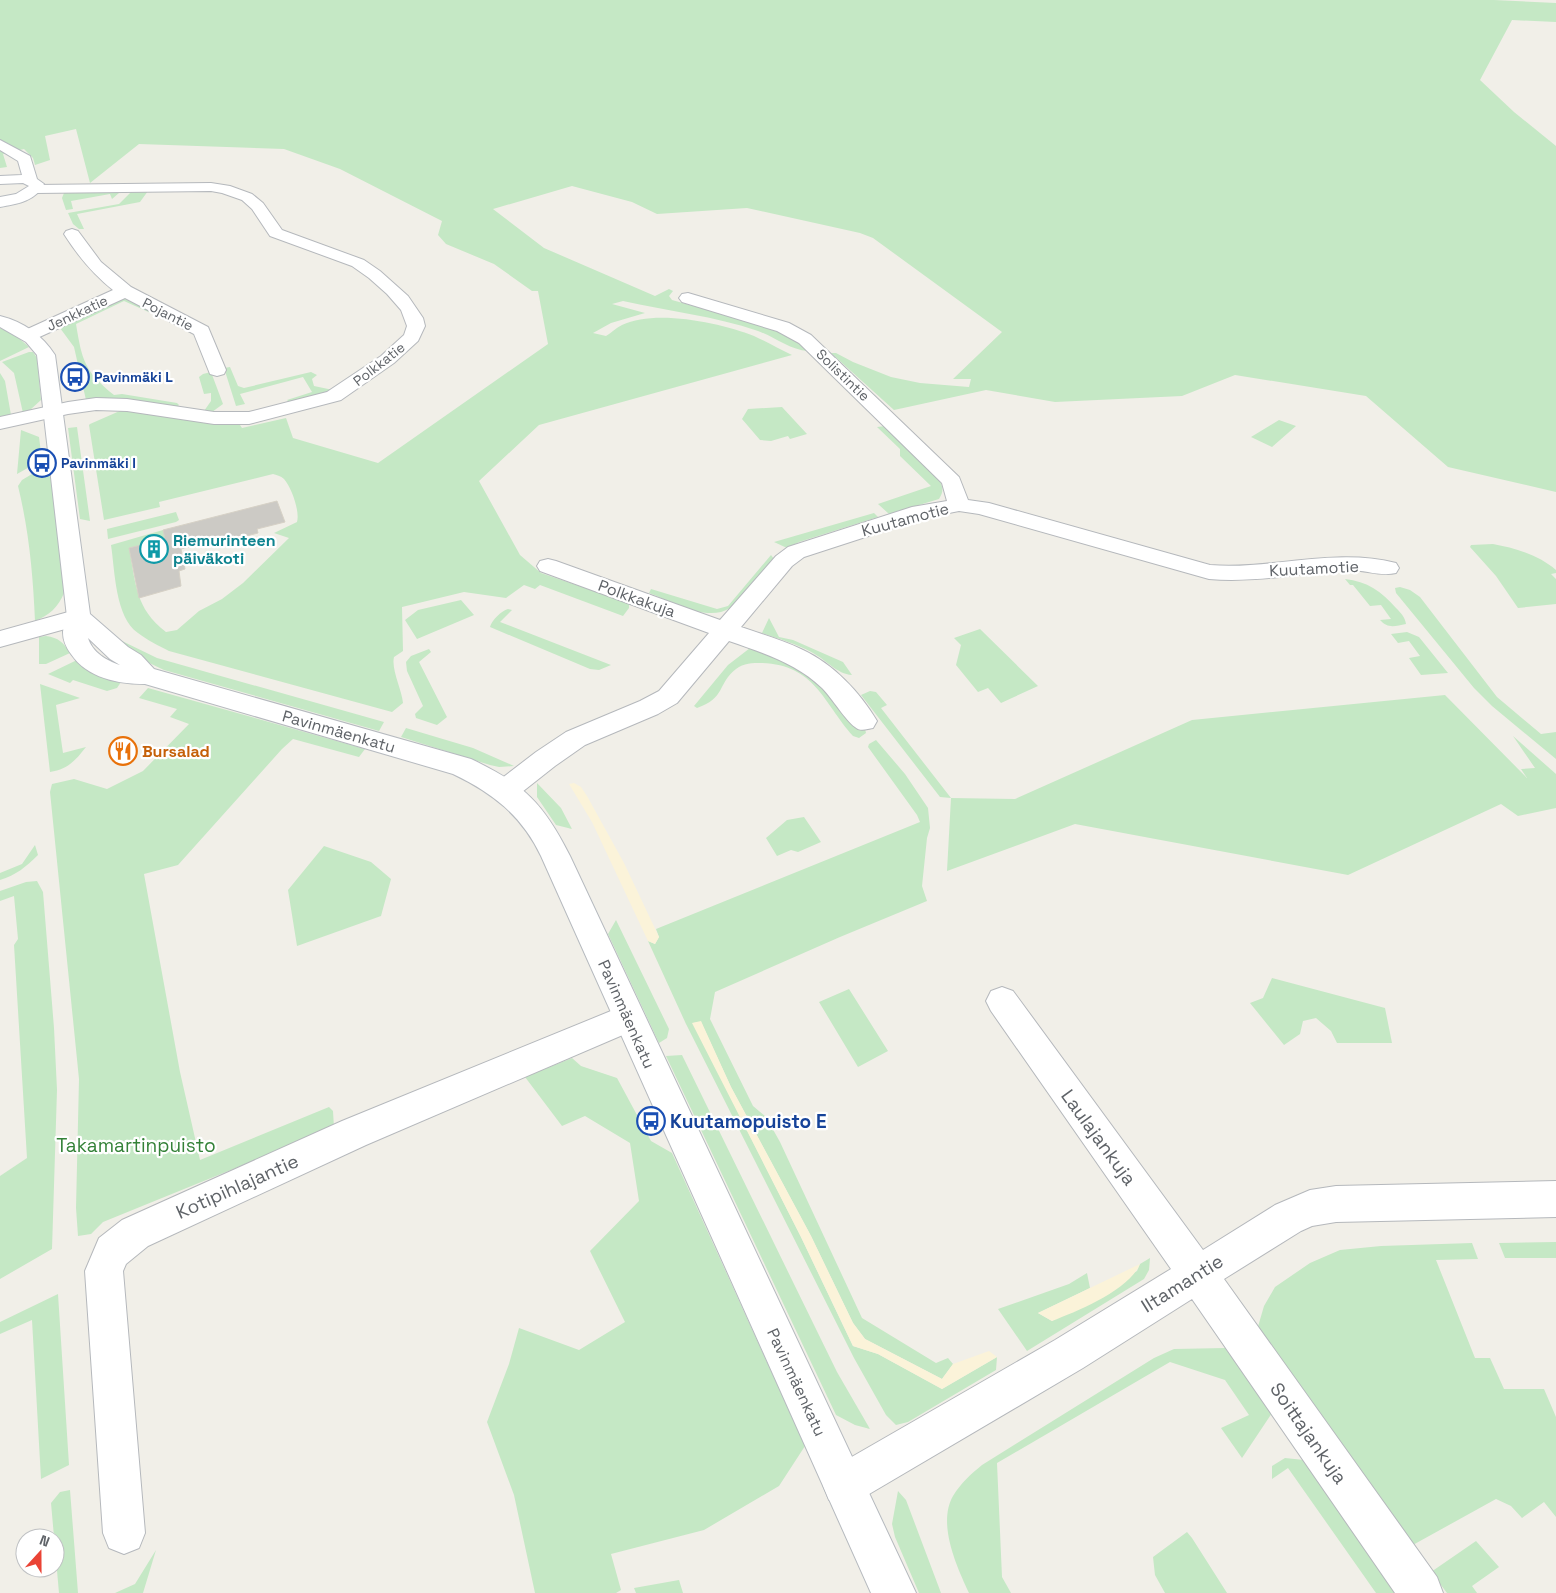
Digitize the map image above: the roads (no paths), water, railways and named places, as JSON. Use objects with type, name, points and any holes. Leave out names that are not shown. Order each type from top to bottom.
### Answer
[{"type":"street","points":[[0,144],[13,151],[18,157],[25,159],[33,184]]},
{"type":"street","points":[[0,180],[12,168],[13,161],[18,157]]},
{"type":"street","points":[[0,180],[17,178],[33,184]]},
{"type":"street","points":[[0,202],[22,196],[33,184]]},
{"type":"street","name":"Polkkatie","points":[[33,184],[211,187],[225,189],[247,197],[258,206],[276,234],[370,270],[411,311],[416,321],[412,338],[403,347],[346,389],[334,396],[285,410],[237,420],[108,404],[54,412]]},
{"type":"street","name":"Pojantie","points":[[72,234],[91,260],[125,291],[202,331],[217,370]]},
{"type":"street","name":"Jenkkatie","points":[[29,335],[61,322],[125,291]]},
{"type":"street","name":"Solistintie","points":[[688,298],[783,327],[805,338],[952,481],[959,505]]},
{"type":"street","name":"Pavinmäenkatu","points":[[0,322],[29,335],[41,346],[46,355],[79,617],[74,632],[76,644],[82,653],[92,661],[116,673],[145,676],[462,766],[507,789],[532,816],[545,837],[584,918],[628,1018],[686,1139],[894,1593]]},
{"type":"street","points":[[0,423],[54,412]]},
{"type":"street","name":"Kuutamotie","points":[[507,789],[563,745],[588,732],[651,709],[668,697],[784,561],[796,552],[920,512],[959,505],[1006,515],[1209,572],[1232,574],[1349,563],[1388,568]]},
{"type":"street","name":"Polkkakuja","points":[[548,566],[793,655],[814,666],[831,680],[864,721]]},
{"type":"street","points":[[0,639],[79,617]]},
{"type":"street","name":"Laulajankuja","points":[[1002,1001],[1197,1274]]},
{"type":"street","name":"Kotipihlajantie","points":[[124,1533],[104,1271],[112,1252],[135,1233],[152,1225],[354,1134],[628,1018]]},
{"type":"street","name":"Iltamantie","points":[[844,1485],[1069,1354],[1288,1218],[1310,1208],[1336,1204],[1556,1199]]},
{"type":"street","name":"Soittajankuja","points":[[1197,1274],[1421,1593]]},
{"type":"place","name":"Pavinmäki L","points":[[75,377]]},
{"type":"place","name":"Pavinmäki I","points":[[42,463]]},
{"type":"place","name":"Riemurinteen päiväkoti","points":[[154,549]]},
{"type":"place","name":"Bursalad","points":[[123,751]]},
{"type":"place","name":"Kuutamopuisto E","points":[[651,1121]]},
{"type":"park label","name":"Takamartinpuisto","points":[[136,1145]]}]
